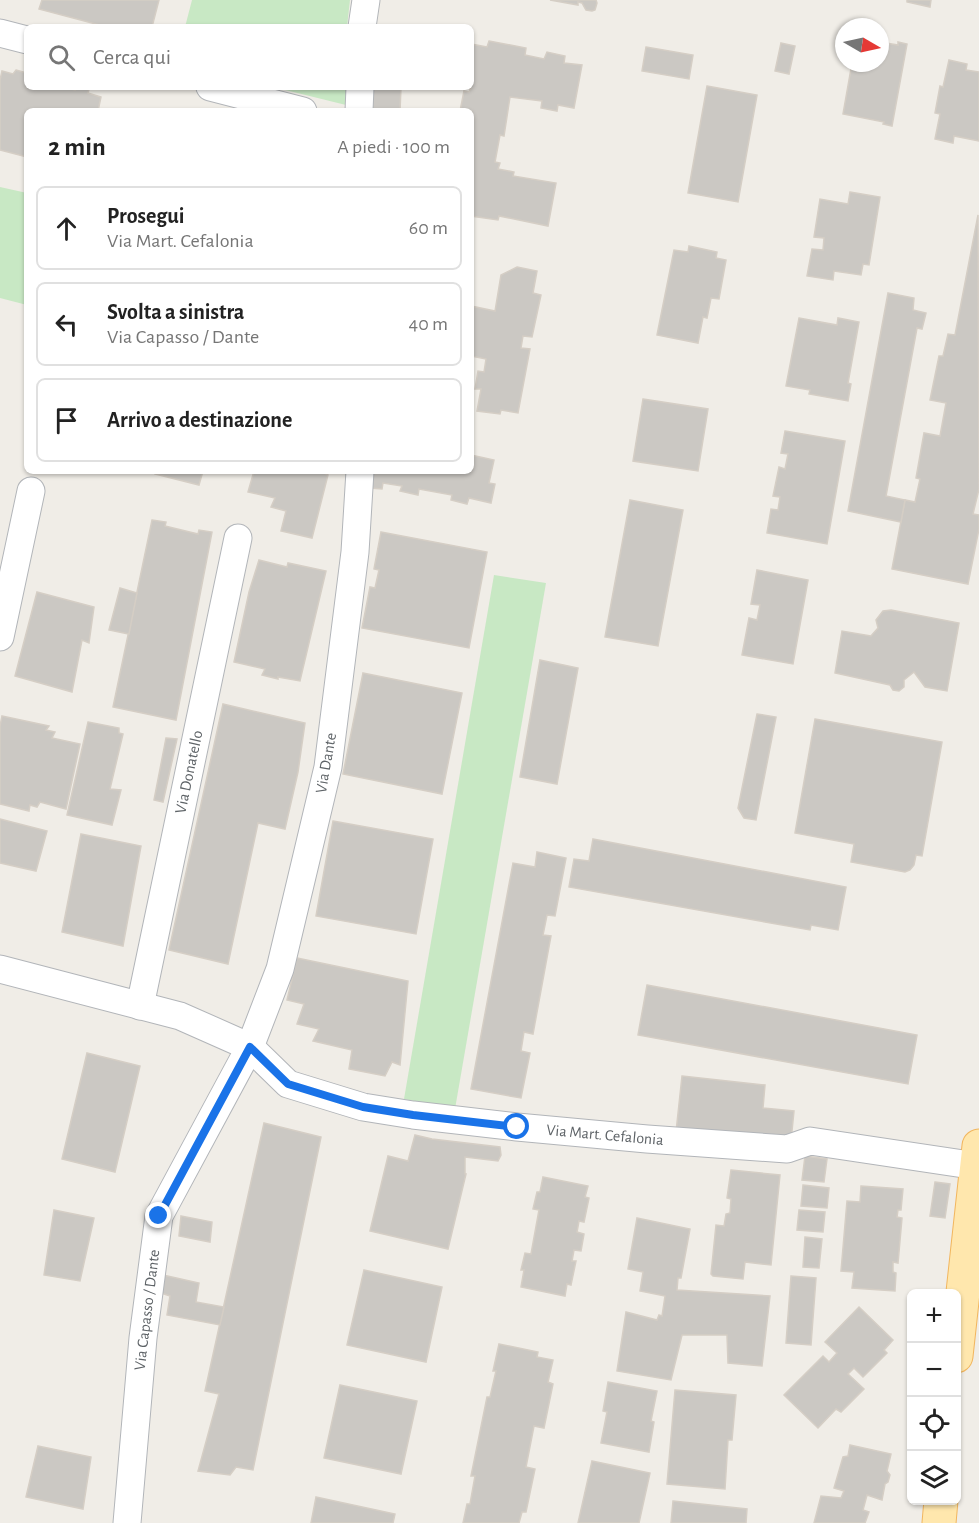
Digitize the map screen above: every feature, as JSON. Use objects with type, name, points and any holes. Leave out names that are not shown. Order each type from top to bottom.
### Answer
[{"type":"main road","points":[[958,1343],[978,1156]]},
{"type":"main road","points":[[939,1523],[941,1505]]},
{"type":"street","points":[[362,24],[366,0]]},
{"type":"street","points":[[0,33],[24,39]]},
{"type":"street","points":[[222,90],[291,108]]},
{"type":"street","points":[[359,108],[360,90]]},
{"type":"street","name":"Via Dante","points":[[250,1047],[280,969],[328,767],[355,552],[360,474]]},
{"type":"street","points":[[0,637],[31,491]]},
{"type":"street","name":"Via Donatello","points":[[140,1006],[238,538]]},
{"type":"street","points":[[0,969],[180,1016],[250,1047]]},
{"type":"street","name":"Via Mart. Cefalonia","points":[[250,1047],[288,1084],[363,1107],[413,1115],[647,1139],[788,1149],[810,1141],[978,1156]]},
{"type":"street","name":"Via Capasso / Dante","points":[[127,1523],[143,1338],[159,1216],[250,1047]]},
{"type":"green space","points":[[192,0],[350,0],[347,24],[186,24]]},
{"type":"green space","points":[[285,90],[346,90],[346,105]]},
{"type":"green space","points":[[0,187],[24,192],[24,304],[0,298]]},
{"type":"green space","points":[[494,575],[546,583],[455,1109],[404,1099]]},
{"type":"building","points":[[42,0],[159,0],[153,24],[96,24],[39,9]]},
{"type":"building","points":[[550,0],[596,0],[597,3],[595,10],[592,11],[586,10],[582,3],[578,2],[578,5]]},
{"type":"building","points":[[907,0],[931,0],[930,7],[907,2]]},
{"type":"building","points":[[489,41],[526,48],[525,55],[544,59],[547,52],[565,56],[564,63],[582,65],[574,108],[558,105],[557,111],[541,108],[542,101],[510,97],[504,136],[500,135],[495,162],[500,163],[498,169],[514,172],[513,176],[556,183],[548,226],[499,216],[498,220],[474,216],[474,108],[461,108],[464,91],[474,90],[474,45],[487,47]]},
{"type":"building","points":[[781,43],[795,46],[789,74],[775,71]]},
{"type":"building","points":[[889,44],[907,44],[892,126],[883,124],[884,122],[843,114],[850,72],[889,72]]},
{"type":"building","points":[[646,47],[693,55],[689,79],[642,71]]},
{"type":"building","points":[[949,60],[967,64],[966,70],[979,72],[979,141],[954,136],[953,143],[935,139],[940,114],[935,113],[940,86],[943,87]]},
{"type":"building","points":[[16,70],[24,72],[24,90],[89,90],[88,93],[101,97],[99,108],[24,108],[24,156],[0,150],[0,80],[2,71],[13,74]]},
{"type":"building","points":[[707,86],[757,95],[738,202],[688,193]]},
{"type":"building","points":[[373,90],[401,90],[400,108],[373,108]]},
{"type":"building","points":[[850,192],[880,197],[869,265],[863,264],[861,275],[834,271],[833,280],[807,276],[812,249],[823,250],[824,238],[814,237],[820,199],[848,204]]},
{"type":"building","points":[[978,215],[979,489],[973,514],[979,515],[979,529],[968,584],[892,569],[905,500],[915,502],[920,479],[916,478],[924,433],[940,436],[946,403],[930,400],[939,356],[943,356],[948,334],[955,335]]},
{"type":"building","points":[[689,246],[717,252],[716,258],[726,260],[719,299],[711,298],[707,318],[703,317],[698,343],[657,335],[674,250],[688,252]]},
{"type":"building","points":[[517,267],[537,271],[533,293],[541,295],[532,337],[523,336],[521,348],[530,349],[518,413],[501,410],[500,414],[477,411],[481,389],[475,389],[478,371],[484,372],[486,359],[474,357],[474,307],[495,311],[501,275]]},
{"type":"building","points":[[888,293],[914,298],[913,310],[926,313],[922,329],[917,328],[886,496],[905,500],[901,522],[848,511]]},
{"type":"building","points":[[799,318],[837,325],[838,318],[859,322],[848,383],[851,384],[848,401],[809,394],[810,390],[786,386]]},
{"type":"building","points":[[643,399],[708,409],[698,471],[633,461]]},
{"type":"building","points":[[785,431],[845,441],[827,544],[767,533],[771,509],[778,510],[780,497],[773,496],[779,467],[785,469],[788,454],[781,453]]},
{"type":"building","points":[[474,456],[494,460],[489,483],[495,484],[491,503],[469,498],[467,504],[451,500],[452,495],[419,489],[418,495],[400,491],[402,486],[383,483],[382,489],[370,488],[372,474],[474,474]]},
{"type":"building","points":[[155,474],[202,474],[199,485]]},
{"type":"building","points":[[253,474],[328,475],[312,538],[281,531],[286,511],[271,507],[275,498],[248,492]]},
{"type":"building","points":[[630,500],[683,510],[658,646],[605,637]]},
{"type":"building","points":[[152,520],[166,522],[165,526],[198,534],[199,530],[212,532],[176,720],[113,707]]},
{"type":"building","points":[[381,532],[487,552],[469,648],[362,628],[370,587],[375,588],[379,570],[374,569]]},
{"type":"building","points":[[259,560],[287,567],[288,563],[326,571],[300,681],[262,675],[265,669],[234,662],[249,592]]},
{"type":"building","points":[[757,570],[808,580],[793,664],[742,655],[749,618],[757,620],[760,605],[751,604]]},
{"type":"building","points":[[120,588],[137,593],[129,634],[109,630]]},
{"type":"building","points":[[37,592],[94,607],[89,643],[82,640],[72,692],[15,676]]},
{"type":"building","points":[[891,610],[959,623],[947,691],[925,687],[914,672],[904,680],[904,687],[899,691],[893,690],[890,685],[835,673],[842,631],[871,636],[878,628],[876,620],[883,611]]},
{"type":"building","points":[[540,660],[578,668],[557,784],[520,777]]},
{"type":"building","points":[[363,673],[462,693],[442,794],[343,774]]},
{"type":"building","points":[[223,704],[305,723],[298,772],[285,829],[258,823],[228,964],[169,950]]},
{"type":"building","points":[[757,714],[776,717],[756,820],[744,818],[738,808]]},
{"type":"building","points":[[2,716],[49,726],[46,730],[55,732],[52,738],[80,744],[66,809],[40,802],[37,807],[30,805],[29,811],[0,804]]},
{"type":"building","points":[[815,719],[942,742],[922,856],[916,855],[914,865],[910,870],[905,872],[851,862],[854,844],[795,833]]},
{"type":"building","points":[[88,722],[119,728],[119,733],[123,734],[110,789],[121,790],[112,825],[67,815]]},
{"type":"building","points":[[166,738],[177,739],[163,802],[154,800]]},
{"type":"building","points":[[0,819],[47,831],[36,871],[0,863]]},
{"type":"building","points":[[333,821],[433,839],[416,934],[316,916]]},
{"type":"building","points":[[81,834],[141,846],[123,946],[62,932]]},
{"type":"building","points":[[593,839],[846,887],[838,930],[811,925],[810,930],[569,887],[574,859],[589,861]]},
{"type":"building","points":[[537,852],[566,858],[555,916],[547,915],[543,935],[551,936],[533,1034],[524,1032],[521,1051],[530,1053],[521,1098],[471,1089],[513,863],[535,867]]},
{"type":"building","points":[[297,958],[408,981],[400,1065],[392,1062],[385,1076],[349,1069],[352,1050],[313,1041],[319,1029],[297,1024],[304,1004],[287,1000]]},
{"type":"building","points":[[647,985],[917,1035],[908,1084],[638,1035]]},
{"type":"building","points":[[87,1053],[140,1066],[115,1172],[62,1159]]},
{"type":"building","points":[[682,1076],[765,1085],[763,1108],[794,1111],[791,1141],[676,1132]]},
{"type":"building","points":[[264,1123],[321,1137],[253,1470],[236,1467],[230,1475],[198,1471],[219,1394],[205,1391]]},
{"type":"building","points":[[415,1135],[500,1147],[501,1155],[498,1161],[465,1157],[466,1174],[448,1249],[370,1231],[388,1156],[408,1161]]},
{"type":"building","points":[[805,1156],[827,1159],[824,1182],[802,1180]]},
{"type":"building","points":[[731,1170],[780,1175],[771,1265],[745,1262],[743,1279],[711,1274],[716,1225],[724,1226],[726,1214],[730,1213],[731,1199],[727,1198]]},
{"type":"building","points":[[543,1177],[588,1186],[585,1197],[589,1198],[584,1222],[579,1221],[577,1232],[584,1234],[581,1251],[574,1250],[572,1261],[576,1261],[571,1285],[567,1284],[565,1296],[521,1287],[524,1270],[521,1270],[525,1253],[531,1254],[539,1210],[533,1209]]},
{"type":"building","points":[[935,1182],[950,1184],[945,1218],[930,1216]]},
{"type":"building","points":[[803,1185],[829,1188],[827,1208],[801,1206]]},
{"type":"building","points":[[861,1186],[903,1189],[901,1210],[898,1210],[897,1217],[902,1218],[898,1263],[893,1262],[893,1272],[896,1273],[895,1291],[852,1288],[854,1272],[841,1271],[847,1201],[860,1202]]},
{"type":"building","points":[[54,1210],[94,1218],[80,1281],[44,1275]]},
{"type":"building","points":[[799,1210],[825,1212],[823,1232],[797,1230]]},
{"type":"building","points":[[181,1216],[212,1222],[210,1242],[179,1236]]},
{"type":"building","points":[[637,1218],[690,1229],[677,1290],[770,1296],[762,1366],[728,1363],[727,1335],[682,1335],[671,1380],[617,1371],[626,1312],[657,1320],[659,1315],[662,1316],[665,1296],[640,1291],[643,1272],[628,1269]]},
{"type":"building","points":[[805,1237],[822,1239],[819,1268],[803,1267]]},
{"type":"building","points":[[364,1270],[442,1287],[426,1362],[347,1345]]},
{"type":"building","points":[[163,1275],[199,1283],[196,1302],[224,1307],[220,1325],[167,1315],[170,1296],[161,1293]]},
{"type":"building","points":[[791,1276],[816,1278],[811,1345],[786,1343]]},
{"type":"building","points":[[859,1307],[893,1340],[884,1350],[887,1353],[863,1377],[854,1368],[848,1374],[864,1389],[841,1412],[836,1409],[818,1428],[784,1395],[823,1356],[829,1362],[837,1353],[825,1342]]},
{"type":"building","points":[[499,1344],[538,1352],[537,1357],[553,1360],[548,1382],[553,1384],[544,1428],[534,1426],[526,1467],[535,1469],[526,1512],[522,1512],[519,1523],[463,1523],[467,1504],[470,1504],[475,1476],[471,1476],[487,1397],[490,1397],[496,1371],[493,1371]]},
{"type":"building","points":[[608,1382],[657,1391],[651,1421],[654,1422],[649,1452],[601,1443],[607,1412],[603,1411]]},
{"type":"building","points":[[340,1385],[417,1401],[401,1474],[324,1458]]},
{"type":"building","points":[[675,1390],[736,1395],[732,1440],[728,1440],[725,1489],[667,1484]]},
{"type":"building","points":[[850,1445],[891,1454],[887,1471],[890,1475],[885,1484],[882,1500],[867,1495],[863,1510],[869,1512],[865,1523],[814,1523],[821,1496],[841,1498],[844,1491],[834,1488],[843,1457],[848,1456]]},
{"type":"building","points":[[38,1446],[91,1457],[83,1509],[26,1497]]},
{"type":"building","points":[[592,1461],[650,1473],[639,1523],[578,1523]]},
{"type":"building","points":[[316,1497],[395,1514],[393,1523],[311,1523]]},
{"type":"building","points":[[673,1501],[747,1509],[746,1523],[671,1523]]},
{"type":"route","points":[[159,1216],[250,1047],[288,1084],[363,1107],[517,1127]]}]
